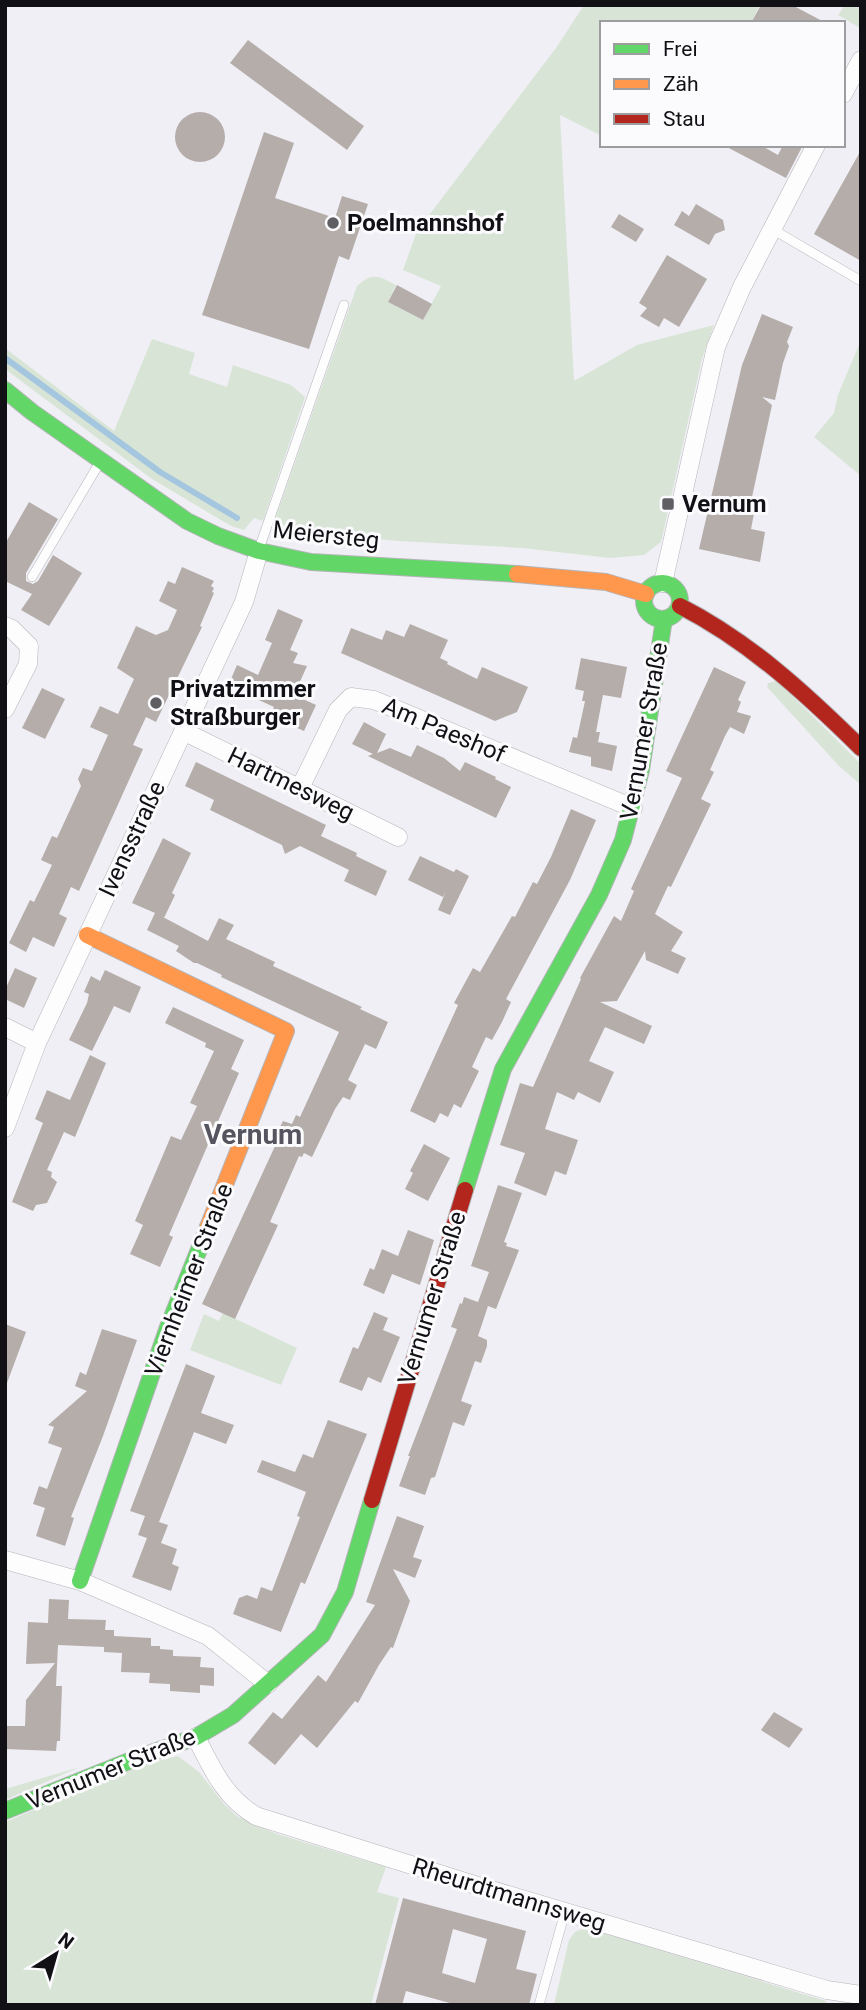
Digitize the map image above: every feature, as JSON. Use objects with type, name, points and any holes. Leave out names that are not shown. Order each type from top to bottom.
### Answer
[{"type":"street","points":[[845,90],[860,62]]},
{"type":"street","points":[[663,583],[716,347],[742,287],[815,147]]},
{"type":"street","name":"Meiersteg","points":[[5,390],[187,521],[259,551],[311,562],[443,568],[584,579],[606,582],[646,594]]},
{"type":"street","name":"Ivensstraße","points":[[5,1128],[37,1043],[244,603],[259,551]]},
{"type":"street","points":[[663,583],[669,584],[678,593],[680,606],[676,613],[664,619],[656,618],[646,608],[646,594],[650,588],[663,583]]},
{"type":"street","points":[[680,606],[718,628],[774,667],[823,709],[861,748]]},
{"type":"street","name":"Vernumer Straße","points":[[5,1811],[196,1737],[233,1715],[322,1635],[345,1592],[428,1307],[503,1069],[603,885],[623,840],[633,808],[646,743],[664,619]]},
{"type":"street","points":[[5,626],[29,646],[28,664],[5,709]]},
{"type":"street","name":"Am Paeshof","points":[[300,788],[338,710],[351,697],[374,700],[633,808]]},
{"type":"street","name":"Hartmesweg","points":[[183,731],[398,837]]},
{"type":"street","name":"Viernheimer Straße","points":[[80,1581],[168,1327],[286,1031],[87,935]]},
{"type":"street","points":[[5,1027],[37,1043]]},
{"type":"street","points":[[5,1560],[80,1581],[208,1636],[268,1684]]},
{"type":"street","name":"Rheurdtmannsweg","points":[[196,1737],[214,1773],[229,1795],[242,1808],[257,1816],[300,1832],[827,1990],[861,1995]]},
{"type":"lane","points":[[772,229],[861,281]]},
{"type":"lane","points":[[259,551],[344,305]]},
{"type":"lane","points":[[32,577],[101,461]]},
{"type":"lane","points":[[539,2005],[565,1912]]},
{"type":"green space","points":[[584,5],[760,5],[752,21],[600,21],[600,135],[560,115],[574,381],[637,345],[714,325],[702,359],[661,542],[644,555],[610,558],[522,548],[277,530],[277,526],[273,525],[357,286],[372,277],[385,279],[396,285],[388,302],[423,320],[441,286],[403,270],[417,231],[556,48]]},
{"type":"green space","points":[[845,5],[861,5],[860,28],[838,15]]},
{"type":"green space","points":[[152,339],[195,353],[189,374],[227,387],[233,365],[291,385],[305,397],[263,521],[254,518],[244,530],[231,526],[152,479],[5,369],[5,348],[114,431]]},
{"type":"green space","points":[[861,340],[861,476],[814,437],[834,413],[838,395]]},
{"type":"green space","points":[[777,681],[861,764],[861,785],[839,766],[767,687],[768,683]]},
{"type":"green space","points":[[223,1313],[297,1348],[281,1385],[190,1350],[204,1314],[219,1321]]},
{"type":"green space","points":[[178,1756],[199,1772],[238,1817],[277,1834],[386,1867],[377,1892],[399,1898],[371,2005],[5,2005],[5,1822],[141,1765]]},
{"type":"green space","points":[[80,1767],[5,1800],[5,1789]]},
{"type":"green space","points":[[590,1929],[826,2001],[825,2005],[554,2005],[569,1940],[575,1932]]},
{"type":"building","points":[[761,5],[792,5],[822,21],[752,21]]},
{"type":"building","points":[[248,40],[364,126],[347,150],[230,63]]},
{"type":"building","points":[[200,112],[218,119],[225,137],[218,155],[200,162],[182,155],[175,137],[182,119]]},
{"type":"building","points":[[264,132],[294,143],[275,198],[335,218],[342,196],[368,204],[349,260],[339,256],[309,349],[202,315]]},
{"type":"building","points":[[727,147],[764,147],[778,155],[782,147],[802,147],[786,178]]},
{"type":"building","points":[[861,150],[861,261],[814,234]]},
{"type":"building","points":[[696,204],[723,220],[725,230],[715,234],[709,245],[674,225],[682,211],[689,216]]},
{"type":"building","points":[[619,214],[644,229],[636,242],[611,227]]},
{"type":"building","points":[[667,255],[707,279],[679,327],[664,318],[659,327],[640,316],[647,308],[639,303]]},
{"type":"building","points":[[397,285],[432,304],[423,320],[388,302]]},
{"type":"building","points":[[762,314],[793,327],[787,342],[789,346],[775,400],[762,397],[772,405],[752,497],[757,498],[751,529],[765,532],[760,562],[699,549],[742,365]]},
{"type":"building","points":[[29,502],[58,519],[26,573],[26,581],[33,584],[38,581],[53,555],[82,573],[49,626],[21,610],[32,594],[5,581],[5,544]]},
{"type":"building","points":[[182,567],[214,581],[211,586],[214,593],[200,626],[202,627],[156,722],[146,717],[133,745],[143,749],[79,891],[71,887],[59,914],[67,918],[54,947],[33,937],[26,952],[9,943],[30,900],[34,902],[52,865],[41,860],[52,836],[57,838],[81,786],[78,779],[83,768],[92,771],[108,735],[90,727],[100,706],[118,714],[134,679],[117,668],[136,626],[156,635],[168,630],[177,610],[159,601],[168,581],[175,584]]},
{"type":"building","points":[[278,609],[303,620],[290,650],[298,653],[293,663],[307,666],[294,695],[316,705],[304,731],[270,716],[274,707],[228,686],[237,665],[258,675],[272,643],[265,640]]},
{"type":"building","points":[[410,624],[448,640],[440,658],[448,662],[447,664],[477,679],[482,667],[528,687],[517,712],[495,721],[341,653],[351,628],[382,640],[386,630],[404,637]]},
{"type":"building","points":[[581,658],[627,667],[621,698],[603,695],[596,732],[600,732],[598,742],[617,746],[612,771],[591,766],[591,757],[569,752],[573,737],[577,738],[585,701],[582,701],[584,691],[575,689]]},
{"type":"building","points":[[714,667],[746,682],[738,700],[741,702],[737,712],[751,716],[744,734],[730,727],[725,736],[710,770],[714,772],[701,799],[711,804],[655,914],[683,932],[671,951],[686,958],[678,974],[646,960],[645,951],[617,1001],[600,1002],[652,1026],[644,1044],[605,1027],[589,1061],[614,1072],[600,1103],[578,1092],[574,1100],[557,1092],[545,1129],[578,1140],[566,1175],[555,1171],[546,1196],[514,1183],[525,1153],[500,1145],[520,1083],[533,1087],[580,978],[614,916],[621,921],[634,891],[631,889],[682,778],[666,771]]},
{"type":"building","points":[[42,688],[65,699],[45,739],[22,728]]},
{"type":"building","points":[[364,722],[386,734],[377,753],[390,748],[411,757],[417,745],[444,758],[460,771],[465,762],[511,787],[496,818],[368,756],[373,754],[352,744]]},
{"type":"building","points":[[196,762],[326,825],[321,836],[387,871],[376,896],[344,881],[349,870],[300,846],[285,854],[282,845],[210,810],[214,800],[185,786]]},
{"type":"building","points":[[571,809],[596,820],[570,880],[506,999],[511,1002],[502,1022],[492,1040],[486,1037],[472,1067],[479,1071],[461,1108],[454,1104],[448,1117],[440,1113],[435,1123],[410,1111],[458,1005],[454,1003],[473,968],[480,972],[512,916],[515,917],[533,882],[537,884]]},
{"type":"building","points":[[163,838],[191,853],[172,893],[175,895],[164,918],[208,941],[219,918],[234,925],[226,939],[275,962],[273,966],[362,1007],[360,1009],[388,1022],[376,1049],[365,1044],[348,1080],[357,1085],[350,1100],[343,1097],[335,1109],[312,1157],[304,1153],[302,1157],[299,1156],[270,1222],[278,1225],[235,1319],[202,1304],[276,1144],[272,1143],[283,1121],[292,1124],[296,1115],[300,1117],[339,1032],[194,963],[176,951],[179,946],[147,930],[155,913],[132,903]]},
{"type":"building","points":[[420,856],[469,876],[450,915],[438,910],[446,891],[443,897],[408,880]]},
{"type":"building","points":[[15,968],[37,978],[24,1008],[5,999],[5,990]]},
{"type":"building","points":[[105,970],[141,987],[130,1013],[114,1006],[92,1051],[69,1040],[87,1003],[89,994],[84,992],[91,976],[100,981]]},
{"type":"building","points":[[173,1007],[244,1040],[231,1069],[239,1073],[169,1235],[173,1237],[160,1267],[130,1254],[143,1225],[135,1221],[171,1136],[181,1140],[197,1106],[190,1103],[214,1051],[205,1047],[206,1043],[165,1023]]},
{"type":"building","points":[[90,1055],[106,1063],[75,1137],[64,1132],[47,1170],[52,1172],[51,1177],[57,1182],[47,1203],[36,1205],[33,1211],[12,1202],[43,1123],[35,1119],[47,1090],[70,1100]]},
{"type":"building","points":[[424,1144],[450,1158],[428,1201],[405,1189],[413,1173],[410,1171]]},
{"type":"building","points":[[498,1185],[522,1193],[504,1242],[507,1243],[506,1246],[519,1250],[496,1309],[488,1306],[478,1336],[487,1340],[487,1346],[481,1363],[475,1361],[461,1401],[472,1405],[464,1426],[453,1422],[435,1477],[431,1478],[425,1495],[399,1486],[457,1329],[451,1327],[460,1303],[462,1304],[464,1297],[478,1302],[489,1272],[471,1266]]},
{"type":"building","points":[[408,1230],[434,1240],[420,1285],[392,1274],[384,1294],[363,1285],[370,1268],[374,1270],[382,1249],[398,1256]]},
{"type":"building","points":[[374,1312],[388,1318],[383,1330],[400,1337],[381,1383],[368,1377],[362,1391],[339,1382],[353,1347],[358,1349]]},
{"type":"building","points":[[5,1324],[26,1332],[7,1383],[5,1383]]},
{"type":"building","points":[[102,1329],[137,1340],[71,1517],[74,1518],[65,1546],[36,1536],[45,1508],[33,1504],[39,1486],[47,1489],[62,1448],[48,1443],[54,1427],[48,1425],[87,1391],[75,1386],[80,1372],[86,1375]]},
{"type":"building","points":[[186,1364],[215,1376],[201,1413],[234,1425],[226,1444],[194,1432],[159,1522],[168,1525],[161,1543],[177,1549],[172,1564],[179,1567],[171,1591],[132,1577],[147,1538],[138,1535],[145,1516],[130,1511]]},
{"type":"building","points":[[328,1420],[367,1434],[305,1584],[301,1582],[281,1632],[233,1614],[239,1598],[247,1595],[257,1599],[261,1587],[272,1591],[300,1517],[297,1516],[306,1492],[257,1472],[262,1460],[295,1472],[303,1454],[313,1458]]},
{"type":"building","points":[[397,1516],[424,1526],[413,1557],[422,1560],[415,1578],[393,1569],[410,1601],[393,1648],[391,1647],[379,1665],[358,1703],[355,1701],[317,1748],[301,1734],[275,1765],[248,1743],[273,1712],[282,1719],[318,1675],[326,1682],[375,1605],[366,1602]]},
{"type":"building","points":[[49,1599],[69,1600],[68,1619],[106,1620],[105,1630],[114,1630],[114,1636],[151,1638],[151,1646],[173,1650],[173,1656],[201,1657],[200,1667],[214,1668],[214,1686],[200,1685],[200,1693],[170,1691],[170,1684],[149,1683],[150,1673],[121,1672],[122,1653],[104,1652],[104,1647],[58,1645],[56,1686],[62,1686],[60,1741],[57,1741],[56,1751],[5,1749],[5,1726],[25,1726],[26,1700],[55,1663],[26,1664],[28,1622],[48,1623]]},
{"type":"building","points":[[774,1712],[803,1729],[789,1748],[761,1730]]},
{"type":"building","points":[[403,1898],[526,1931],[516,1969],[537,1974],[529,2005],[457,2005],[406,1991],[402,2005],[375,2005]],"holes":[[[453,1929],[487,1939],[475,1983],[442,1973]]]},
{"type":"waterway","points":[[5,358],[160,472],[237,518]]},
{"type":"traffic: fast","points":[[5,390],[187,521],[259,551],[311,562],[517,574]]},
{"type":"traffic: fast","points":[[662,583],[675,588],[680,601],[675,614],[662,619],[649,614],[644,601],[649,588],[662,583]]},
{"type":"traffic: fast","points":[[465,1190],[503,1069],[599,895],[623,840],[641,770],[664,619]]},
{"type":"traffic: fast","points":[[80,1581],[168,1327],[208,1227]]},
{"type":"traffic: fast","points":[[5,1811],[196,1737],[233,1715],[322,1635],[345,1592],[372,1500]]},
{"type":"traffic: slow","points":[[517,574],[606,582],[646,594]]},
{"type":"traffic: slow","points":[[87,935],[286,1031],[208,1227]]},
{"type":"traffic: jam","points":[[680,606],[706,620],[776,670],[861,748]]},
{"type":"traffic: jam","points":[[372,1500],[465,1190]]},
{"type":"place","name":"Poelmannshof","points":[[333,223]]},
{"type":"place","name":"Vernum","points":[[668,504]]},
{"type":"place","name":"Privatzimmer Straßburger","points":[[156,703]]},
{"type":"district","name":"Vernum","points":[[253,1134]]}]
